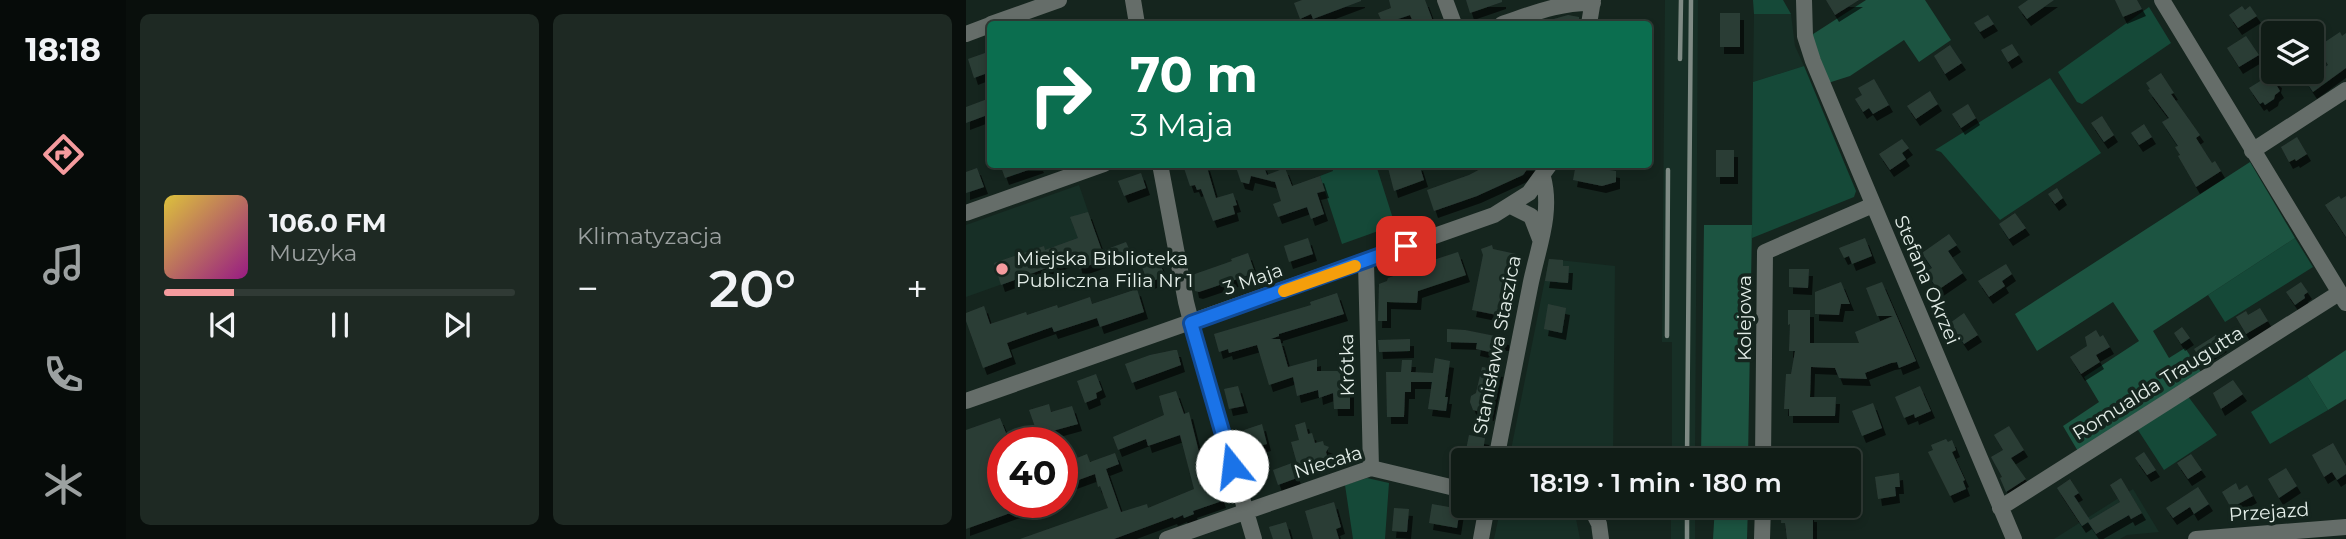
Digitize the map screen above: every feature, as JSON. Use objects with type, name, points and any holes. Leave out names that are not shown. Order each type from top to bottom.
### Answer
[{"type":"street","points":[[1002,21],[1059,0]]},
{"type":"street","points":[[1133,0],[1136,21]]},
{"type":"street","points":[[1445,0],[1453,21]]},
{"type":"street","name":"Stefana Okrzei","points":[[1804,0],[1805,36],[1813,61],[2014,539]]},
{"type":"street","points":[[2162,0],[2344,299]]},
{"type":"street","points":[[1511,21],[1554,7],[1593,2],[1590,21]]},
{"type":"street","points":[[966,33],[987,26]]},
{"type":"street","points":[[2252,151],[2346,90]]},
{"type":"street","points":[[966,213],[1093,168]]},
{"type":"street","points":[[1161,168],[1191,323],[1254,539]]},
{"type":"street","name":"3 Maja","points":[[969,400],[1483,220],[1529,193],[1546,171]]},
{"type":"street","name":"Stanisława Staszica","points":[[1498,448],[1540,239],[1546,221],[1546,171]]},
{"type":"street","name":"Kolejowa","points":[[1763,448],[1765,252],[1873,205]]},
{"type":"street","name":"Stanisława Staszica","points":[[1511,206],[1531,216],[1540,239]]},
{"type":"street","name":"Krótka","points":[[1366,262],[1371,468]]},
{"type":"street","name":"Romualda Traugutta","points":[[2000,508],[2344,299]]},
{"type":"street","points":[[966,383],[969,400]]},
{"type":"street","name":"Niecała","points":[[1167,539],[1371,468],[1451,487]]},
{"type":"street","points":[[1481,539],[1485,518]]},
{"type":"street","points":[[1596,518],[1601,539]]},
{"type":"street","points":[[1762,539],[1763,518]]},
{"type":"street","name":"Przejazd","points":[[2196,539],[2346,527]]},
{"type":"shaded area","points":[[1665,0],[1698,0],[1695,448],[1672,448],[1672,342],[1662,342]]},
{"type":"shaded area","points":[[1754,14],[1791,14],[1795,46],[1804,66],[1753,82]]},
{"type":"shaded area","points":[[1079,185],[1101,249],[966,297],[966,225]]},
{"type":"shaded area","points":[[1549,259],[1615,266],[1613,448],[1511,448]]},
{"type":"shaded area","points":[[2133,489],[2159,532],[2127,535],[2120,539],[2054,539]]},
{"type":"shaded area","points":[[1498,518],[1574,518],[1580,539],[1494,539]]},
{"type":"shaded area","points":[[1671,518],[1695,518],[1695,539],[1671,539]]},
{"type":"green space","points":[[1753,0],[1783,0],[1791,14],[1754,14]]},
{"type":"green space","points":[[1866,0],[1925,0],[1951,40],[1919,62],[1904,40],[1850,76],[1828,83],[1810,36]]},
{"type":"green space","points":[[2149,7],[2171,43],[2082,104],[2077,102],[2058,72]]},
{"type":"green space","points":[[1804,66],[1856,191],[1854,197],[1752,238],[1753,82]]},
{"type":"green space","points":[[2050,78],[2101,153],[2000,220],[1941,152],[1935,150]]},
{"type":"green space","points":[[2250,162],[2295,238],[2153,331],[2169,358],[2185,348],[2203,375],[2079,453],[2063,426],[2099,402],[2084,377],[2139,341],[2113,302],[2037,351],[2015,314]]},
{"type":"green space","points":[[1332,168],[1377,168],[1395,225],[1342,244],[1320,176],[1333,171]]},
{"type":"green space","points":[[1704,225],[1752,225],[1748,448],[1701,448]]},
{"type":"green space","points":[[2295,238],[2313,267],[2225,322],[2208,295]]},
{"type":"green space","points":[[2346,350],[2346,399],[2328,410],[2307,376]]},
{"type":"green space","points":[[2307,376],[2328,410],[2270,444],[2251,412]]},
{"type":"green space","points":[[2187,395],[2217,435],[2164,470],[2136,427]]},
{"type":"green space","points":[[1367,478],[1389,483],[1385,539],[1353,539],[1345,485]]},
{"type":"green space","points":[[1714,518],[1748,518],[1747,539],[1713,539]]},
{"type":"building","points":[[1302,0],[1361,1],[1313,19],[1311,14],[1300,19],[1294,3]]},
{"type":"building","points":[[1389,0],[1425,0],[1433,21],[1413,21],[1410,15],[1392,21],[1382,21],[1378,13],[1391,8]]},
{"type":"building","points":[[1466,0],[1502,0],[1502,2],[1470,13]]},
{"type":"building","points":[[1826,0],[1859,0],[1835,15]]},
{"type":"building","points":[[2028,0],[2054,0],[2027,19],[2018,7]]},
{"type":"building","points":[[2115,0],[2137,0],[2142,9],[2123,17]]},
{"type":"building","points":[[2242,6],[2245,10],[2250,6],[2257,16],[2238,28],[2229,15]]},
{"type":"building","points":[[1720,13],[1740,13],[1740,47],[1720,47]]},
{"type":"building","points":[[1568,15],[1579,17],[1579,21],[1547,21]]},
{"type":"building","points":[[1988,15],[1994,24],[1980,32],[1974,23]]},
{"type":"building","points":[[2340,32],[2342,36],[2346,33],[2346,68],[2324,84],[2324,68],[2328,65],[2324,58],[2324,43]]},
{"type":"building","points":[[2246,36],[2259,55],[2239,67],[2227,48]]},
{"type":"building","points":[[2012,44],[2019,55],[2008,62],[2001,50]]},
{"type":"building","points":[[1950,45],[1962,63],[1945,74],[1934,56]]},
{"type":"building","points":[[985,53],[987,73],[974,78],[968,59]]},
{"type":"building","points":[[2161,73],[2174,93],[2171,94],[2200,135],[2196,138],[2212,163],[2215,161],[2221,171],[2196,187],[2178,156],[2180,155],[2175,147],[2178,146],[2162,122],[2169,118],[2148,90],[2150,89],[2146,83]]},
{"type":"building","points":[[1874,79],[1889,105],[1873,114],[1869,108],[1863,112],[1855,99],[1862,95],[1858,88]]},
{"type":"building","points":[[2261,81],[2261,84],[2277,84],[2280,91],[2265,105],[2263,102],[2260,104],[2249,88]]},
{"type":"building","points":[[2308,84],[2324,84],[2313,92]]},
{"type":"building","points":[[1930,91],[1938,104],[1916,119],[1907,106]]},
{"type":"building","points":[[987,99],[987,115],[966,123],[966,107]]},
{"type":"building","points":[[1968,104],[1976,118],[1961,128],[1952,114]]},
{"type":"building","points":[[2102,116],[2114,135],[2104,142],[2091,123]]},
{"type":"building","points":[[2144,124],[2152,137],[2139,145],[2131,133]]},
{"type":"building","points":[[2297,137],[2307,154],[2289,162],[2281,147]]},
{"type":"building","points":[[1902,139],[1909,148],[1902,153],[1906,159],[1890,170],[1879,154]]},
{"type":"building","points":[[1716,150],[1734,150],[1734,177],[1716,177]]},
{"type":"building","points":[[977,168],[984,187],[966,193],[966,172]]},
{"type":"building","points":[[1001,168],[1034,168],[1005,178]]},
{"type":"building","points":[[1184,168],[1207,168],[1216,198],[1233,193],[1237,205],[1233,206],[1235,214],[1213,221],[1201,189],[1197,190],[1195,185],[1190,186]]},
{"type":"building","points":[[1236,168],[1264,168],[1267,175],[1285,168],[1292,186],[1320,176],[1325,191],[1317,193],[1324,214],[1311,219],[1307,207],[1278,217],[1273,204],[1281,201],[1275,182],[1251,176],[1249,184],[1241,182]]},
{"type":"building","points":[[1388,168],[1420,168],[1424,180],[1394,191]]},
{"type":"building","points":[[1482,168],[1528,168],[1523,175],[1477,196],[1434,211],[1427,190]]},
{"type":"building","points":[[1575,168],[1616,171],[1616,182],[1602,186],[1573,180]]},
{"type":"building","points":[[1141,173],[1146,188],[1124,196],[1118,181]]},
{"type":"building","points":[[2057,188],[2063,198],[2055,204],[2048,194]]},
{"type":"building","points":[[2339,196],[2341,199],[2346,196],[2346,237],[2325,205]]},
{"type":"building","points":[[1088,212],[1102,251],[1126,242],[1130,251],[1079,269],[1076,257],[1001,285],[994,263],[1078,238],[1070,217]]},
{"type":"building","points":[[2015,213],[2026,228],[2009,239],[1999,224]]},
{"type":"building","points":[[1949,234],[1957,245],[1948,251],[1963,273],[1938,290],[1926,272],[1932,268],[1922,253]]},
{"type":"building","points":[[1308,238],[1313,254],[1289,262],[1284,246]]},
{"type":"building","points":[[1865,238],[1872,256],[1852,264],[1849,256],[1844,258],[1839,248]]},
{"type":"building","points":[[1492,245],[1493,249],[1516,254],[1511,275],[1505,274],[1497,315],[1472,310],[1483,255],[1481,249]]},
{"type":"building","points":[[1458,252],[1466,275],[1418,291],[1417,303],[1387,302],[1387,321],[1378,321],[1379,284],[1413,269],[1412,267]]},
{"type":"building","points":[[1248,253],[1255,273],[1199,292],[1195,291],[1192,275]]},
{"type":"building","points":[[1549,259],[1563,260],[1563,266],[1569,266],[1568,283],[1545,281]]},
{"type":"building","points":[[1159,261],[1165,276],[1148,283],[1142,267]]},
{"type":"building","points":[[2006,264],[2012,274],[2002,281],[2005,286],[1989,297],[1978,281]]},
{"type":"building","points":[[1789,269],[1809,269],[1808,288],[1789,287]]},
{"type":"building","points":[[1841,282],[1850,304],[1841,304],[1839,315],[1815,314],[1815,292]]},
{"type":"building","points":[[1882,282],[1916,361],[1899,368],[1897,362],[1891,363],[1865,373],[1867,379],[1839,378],[1835,368],[1811,367],[1810,397],[1836,397],[1835,416],[1789,416],[1789,409],[1784,409],[1786,374],[1791,374],[1795,351],[1789,351],[1788,310],[1810,310],[1810,343],[1859,343],[1855,332],[1893,316],[1877,316],[1866,288]]},
{"type":"building","points":[[2301,282],[2308,292],[2304,295],[2305,298],[2295,305],[2286,292]]},
{"type":"building","points":[[1137,289],[1144,312],[1100,327],[1097,318],[1054,332],[1052,327],[1007,343],[1012,357],[983,368],[966,321],[966,313],[984,306],[990,324],[1026,312],[1027,315],[1057,305],[1058,308],[1090,297],[1092,304]]},
{"type":"building","points":[[1337,293],[1344,314],[1279,334],[1271,339],[1280,339],[1288,367],[1317,359],[1317,371],[1346,371],[1350,409],[1334,409],[1333,393],[1319,398],[1318,390],[1297,396],[1293,377],[1269,385],[1257,345],[1229,353],[1228,349],[1219,352],[1214,334],[1311,305],[1310,302]]},
{"type":"building","points":[[1548,304],[1566,308],[1562,333],[1544,329]]},
{"type":"building","points":[[2260,308],[2268,321],[2246,334],[2236,317],[2246,311],[2248,315]]},
{"type":"building","points":[[1964,313],[1978,335],[1964,344],[1950,323]]},
{"type":"building","points":[[2182,327],[2190,338],[2181,344],[2174,333]]},
{"type":"building","points":[[1447,329],[1505,338],[1505,344],[1496,344],[1494,353],[1476,349],[1477,343],[1447,342]]},
{"type":"building","points":[[2096,330],[2100,337],[2103,335],[2110,347],[2096,355],[2100,362],[2081,374],[2070,357],[2087,346],[2085,337]]},
{"type":"building","points":[[2216,335],[2223,345],[2201,359],[2194,349]]},
{"type":"building","points":[[1410,339],[1410,351],[1379,352],[1378,340]]},
{"type":"building","points":[[1177,350],[1181,365],[1132,383],[1125,364]]},
{"type":"building","points":[[1435,358],[1450,361],[1445,397],[1448,397],[1446,411],[1428,409],[1432,382],[1411,382],[1411,392],[1405,392],[1404,417],[1387,417],[1386,372],[1401,372],[1402,360],[1412,360],[1411,372],[1433,373]]},
{"type":"building","points":[[1482,367],[1499,370],[1490,414],[1473,410],[1470,402],[1471,396],[1476,393]]},
{"type":"building","points":[[1096,374],[1102,390],[1096,393],[1097,398],[1085,403],[1077,381]]},
{"type":"building","points":[[2233,380],[2243,394],[2221,409],[2213,393]]},
{"type":"building","points":[[1238,386],[1244,406],[1229,409],[1224,389]]},
{"type":"building","points":[[1920,386],[1931,411],[1915,418],[1914,414],[1904,418],[1895,397]]},
{"type":"building","points":[[1176,391],[1184,414],[1189,412],[1201,460],[1197,461],[1204,483],[1215,480],[1222,501],[1193,511],[1194,514],[1184,518],[1183,515],[1174,519],[1173,517],[1114,539],[1020,539],[1108,508],[1095,474],[1078,480],[1078,458],[1087,454],[1090,462],[1115,453],[1119,464],[1106,469],[1121,512],[1147,504],[1148,508],[1194,489],[1180,435],[1148,446],[1146,439],[1118,450],[1113,437],[1164,415],[1159,396]]},
{"type":"building","points":[[1873,403],[1882,428],[1862,436],[1852,411]]},
{"type":"building","points":[[1049,404],[1051,412],[1072,406],[1078,424],[1067,427],[1035,427],[1029,410]]},
{"type":"building","points":[[1000,418],[1004,427],[987,427],[987,518],[996,518],[966,529],[966,430]]},
{"type":"building","points":[[1305,422],[1308,434],[1312,433],[1315,443],[1323,441],[1324,445],[1329,447],[1326,452],[1328,459],[1298,467],[1291,442],[1299,440],[1295,425]]},
{"type":"building","points":[[1262,424],[1267,444],[1249,449],[1244,430]]},
{"type":"building","points":[[2009,426],[2024,450],[2011,458],[2026,479],[2006,492],[2000,478],[2002,477],[1991,457],[2003,450],[1994,435]]},
{"type":"building","points":[[1469,435],[1485,438],[1484,448],[1466,448]]},
{"type":"building","points":[[1946,439],[1948,442],[1952,440],[1956,450],[1952,452],[1965,480],[1966,489],[1950,496],[1928,452],[1933,450],[1931,445]]},
{"type":"building","points":[[2333,443],[2346,466],[2346,474],[2337,480],[2332,472],[2324,477],[2312,455]]},
{"type":"building","points":[[2144,452],[2156,470],[2147,475],[2135,458]]},
{"type":"building","points":[[2191,454],[2202,470],[2188,479],[2177,463]]},
{"type":"building","points":[[1292,463],[1297,478],[1278,485],[1273,470]]},
{"type":"building","points":[[2286,468],[2297,486],[2279,498],[2268,479]]},
{"type":"building","points":[[1899,473],[1900,487],[1895,487],[1896,496],[1878,499],[1875,477]]},
{"type":"building","points":[[2121,478],[2142,513],[2131,519],[2129,515],[2096,534],[2088,522],[2082,526],[2057,488],[2070,479],[2079,493],[2074,496],[2090,520],[2120,502],[2110,485]]},
{"type":"building","points":[[2236,483],[2239,490],[2247,485],[2253,496],[2231,508],[2222,492]]},
{"type":"building","points":[[2198,487],[2209,504],[2194,514],[2190,507],[2173,518],[2166,508]]},
{"type":"building","points":[[1334,502],[1341,527],[1336,529],[1339,539],[1313,539],[1305,511]]},
{"type":"building","points":[[1432,504],[1451,507],[1451,518],[1459,518],[1457,528],[1429,523]]},
{"type":"building","points":[[1394,508],[1409,509],[1407,532],[1392,531]]},
{"type":"building","points":[[1781,518],[1813,518],[1813,539],[1787,539],[1785,523],[1781,523]]},
{"type":"building","points":[[1286,522],[1291,539],[1273,539],[1269,527]]},
{"type":"railway","points":[[1680,59],[1681,0]]},
{"type":"railway","points":[[1687,448],[1691,0]]},
{"type":"railway","points":[[1667,336],[1668,170]]},
{"type":"railway","points":[[1687,518],[1687,539]]},
{"type":"slow traffic","points":[[1284,291],[1355,266]]},
{"type":"place","name":"Miejska Biblioteka Publiczna Filia Nr 1","points":[[1002,269]]},
{"type":"route","points":[[1232,466],[1191,323],[1406,246]]}]
